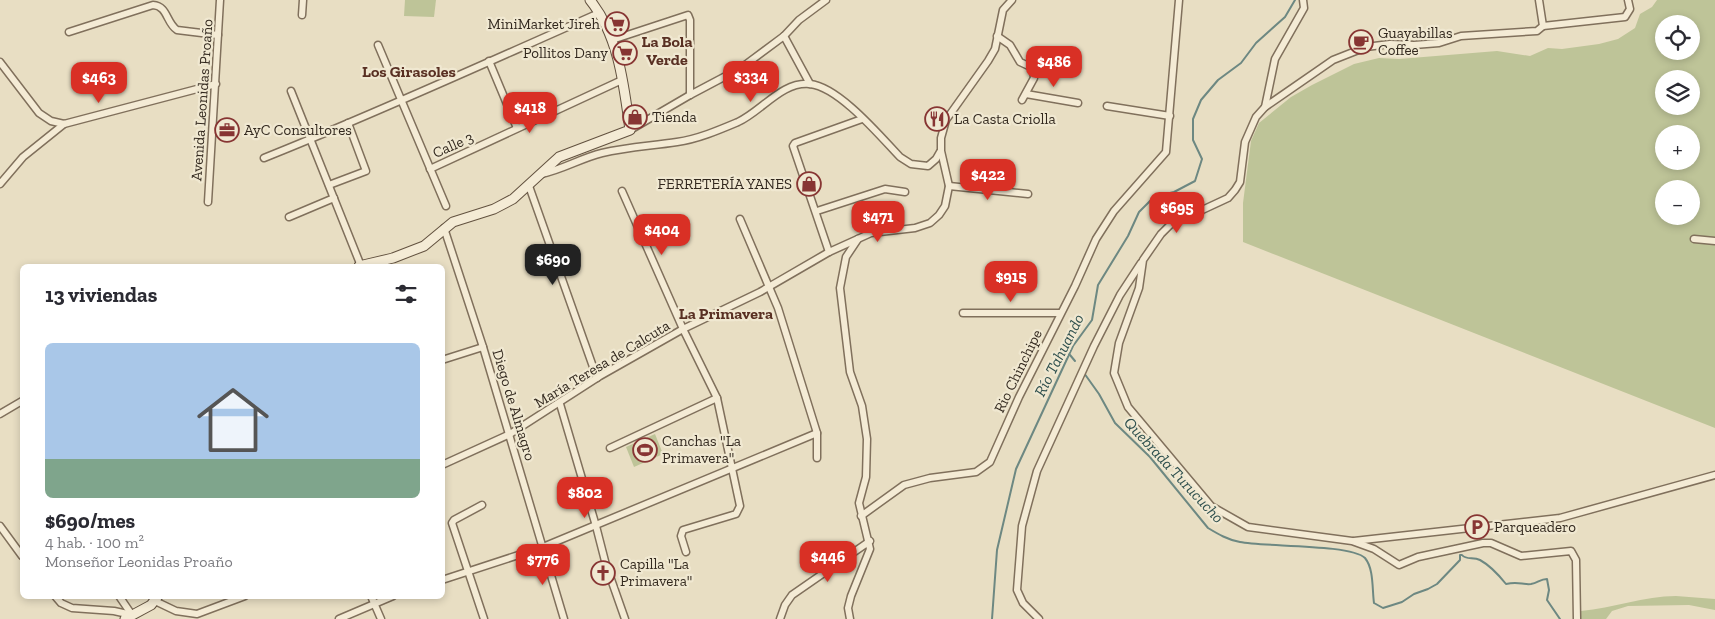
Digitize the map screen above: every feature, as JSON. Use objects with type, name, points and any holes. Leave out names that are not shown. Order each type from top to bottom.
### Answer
[{"type":"main road","points":[[377,264],[394,262],[424,246],[453,222],[504,205],[529,186],[559,157],[630,130],[622,80],[612,40],[590,0]]},
{"type":"main road","points":[[128,617],[157,599]]},
{"type":"street","name":"Avenida Leonidas Proaño","points":[[208,202],[220,0]]},
{"type":"street","points":[[302,15],[303,0]]},
{"type":"street","points":[[630,130],[741,68],[784,36],[799,20],[826,0]]},
{"type":"street","name":"María Teresa de Calcuta","points":[[445,464],[510,434],[560,404],[597,378],[682,329],[770,285],[830,252],[871,234],[915,228],[930,223],[945,206],[949,186],[941,151],[941,138],[946,120],[988,61],[995,48],[1003,10],[1012,0]]},
{"type":"street","name":"Rio Chinchipe","points":[[862,516],[894,491],[913,481],[976,472],[990,462],[1096,239],[1114,210],[1166,152],[1179,0]]},
{"type":"street","points":[[1265,107],[1274,59],[1304,8],[1303,0]]},
{"type":"street","points":[[1539,0],[1543,26]]},
{"type":"street","points":[[1039,619],[1023,603],[1017,590],[1022,526],[1037,471],[1120,294],[1161,234],[1170,225],[1228,198],[1235,190],[1240,182],[1245,142],[1256,117],[1265,107],[1333,60],[1366,47],[1390,44],[1439,43],[1461,36],[1537,31],[1543,26],[1621,18],[1628,14],[1628,0]]},
{"type":"street","points":[[69,32],[153,6],[160,6],[173,27],[177,30],[218,35]]},
{"type":"street","points":[[264,158],[402,102],[489,61],[599,14]]},
{"type":"street","points":[[612,40],[688,15],[690,20],[690,95]]},
{"type":"street","points":[[784,36],[810,84]]},
{"type":"street","points":[[996,36],[1010,45],[1020,62],[1033,68],[1034,78],[1022,100]]},
{"type":"street","points":[[378,45],[446,206]]},
{"type":"street","points":[[489,61],[518,128]]},
{"type":"street","points":[[0,62],[39,113],[51,121],[64,124]]},
{"type":"street","name":"Calle 3","points":[[430,169],[622,80]]},
{"type":"street","points":[[0,184],[23,157],[64,124],[216,84]]},
{"type":"street","points":[[540,175],[599,154],[636,145],[678,142],[702,136],[754,114],[786,88],[810,84],[829,92],[862,119],[900,157],[911,164],[921,166],[932,164],[941,151]]},
{"type":"street","points":[[291,91],[312,139],[359,264]]},
{"type":"street","points":[[1026,94],[1078,103]]},
{"type":"street","points":[[1107,106],[1170,116]]},
{"type":"street","points":[[830,252],[793,146],[795,143],[862,119]]},
{"type":"street","points":[[329,185],[366,171],[348,123]]},
{"type":"street","points":[[529,186],[597,378]]},
{"type":"street","points":[[949,186],[1028,194]]},
{"type":"street","points":[[817,211],[885,189],[905,192]]},
{"type":"street","points":[[622,190],[682,329],[717,398],[739,511],[736,514],[683,530],[680,536],[686,552]]},
{"type":"street","points":[[289,217],[334,198]]},
{"type":"street","points":[[740,219],[770,285],[817,433],[817,458]]},
{"type":"street","name":"Diego de Almagro","points":[[444,228],[510,434],[564,619]]},
{"type":"street","points":[[850,619],[848,608],[851,596],[870,549],[870,541],[859,504],[866,477],[867,439],[862,406],[850,372],[840,288],[846,256],[859,238]]},
{"type":"street","points":[[1694,239],[1715,242]]},
{"type":"street","points":[[1143,260],[1139,288],[1119,343],[1114,373],[1128,407],[1211,506],[1248,527],[1352,541],[1374,549],[1399,565],[1418,558],[1483,543],[1491,543],[1521,556],[1571,552],[1576,560],[1577,619]]},
{"type":"street","points":[[963,313],[1060,313]]},
{"type":"street","points":[[445,359],[483,347]]},
{"type":"street","points":[[610,448],[717,398]]},
{"type":"street","points":[[0,414],[20,402]]},
{"type":"street","points":[[560,404],[606,565],[625,619]]},
{"type":"street","points":[[445,579],[543,548],[817,433]]},
{"type":"street","points":[[1352,541],[1560,518],[1715,475]]},
{"type":"street","points":[[482,505],[454,520],[452,523],[484,619]]},
{"type":"street","points":[[0,526],[20,553]]},
{"type":"street","points":[[780,619],[785,605],[792,595],[870,541]]},
{"type":"street","points":[[58,599],[61,603],[72,608],[114,611],[128,617]]},
{"type":"street","points":[[122,599],[128,617]]},
{"type":"street","points":[[124,599],[124,604]]},
{"type":"street","points":[[157,599],[176,611],[197,617],[238,599]]},
{"type":"street","points":[[339,619],[372,599],[381,619]]},
{"type":"green space","points":[[405,0],[436,0],[434,17],[404,16]]},
{"type":"green space","points":[[1657,0],[1715,0],[1715,428],[1243,242],[1243,203],[1251,141],[1259,123],[1291,97],[1354,64],[1379,58],[1399,59],[1497,51],[1530,56],[1548,48],[1562,49],[1599,44],[1618,39],[1635,28],[1640,14],[1652,7]]},
{"type":"green space","name":"Canchas \"La Primavera\"","points":[[655,434],[663,454],[634,467],[626,447]]},
{"type":"green space","points":[[1676,596],[1715,599],[1715,610],[1689,605],[1628,606],[1612,611],[1606,619],[1578,619],[1581,611],[1652,598]]},
{"type":"waterway","name":"Río Tahuando","points":[[992,619],[997,550],[1016,469],[1073,346],[1092,320],[1098,285],[1128,236],[1139,212],[1154,197],[1174,192],[1195,181],[1202,159],[1193,140],[1193,119],[1201,100],[1218,80],[1241,63],[1256,43],[1285,17],[1295,0]]},
{"type":"waterway","points":[[1070,355],[1075,361]]},
{"type":"waterway","name":"Quebrada Turucucho","points":[[1084,373],[1099,394],[1115,423],[1150,457],[1208,528],[1219,535],[1231,540],[1252,544],[1326,548],[1357,553],[1365,558],[1370,568],[1374,603],[1383,608],[1402,602],[1414,594],[1437,584],[1460,560],[1460,555],[1462,555],[1484,562],[1506,584],[1531,584],[1547,579],[1549,590],[1547,600],[1560,619]]},
{"type":"place","name":"MiniMarket Jireh","points":[[617,24]]},
{"type":"place","name":"Guayabillas Coffee","points":[[1361,42]]},
{"type":"place","name":"Pollitos Dany","points":[[625,53]]},
{"type":"place","name":"Tienda","points":[[635,117]]},
{"type":"place","name":"La Casta Criolla","points":[[937,119]]},
{"type":"place","name":"AyC Consultores","points":[[227,130]]},
{"type":"place","name":"FERRETERÍA YANES","points":[[809,184]]},
{"type":"place","name":"Canchas \"La Primavera\"","points":[[645,450]]},
{"type":"place","name":"Parqueadero","points":[[1477,527]]},
{"type":"place","name":"Capilla \"La Primavera\"","points":[[603,573]]},
{"type":"district","name":"La Bola Verde","points":[[667,50]]},
{"type":"district","name":"Los Girasoles","points":[[409,71]]},
{"type":"district","name":"La Primavera","points":[[726,313]]}]
